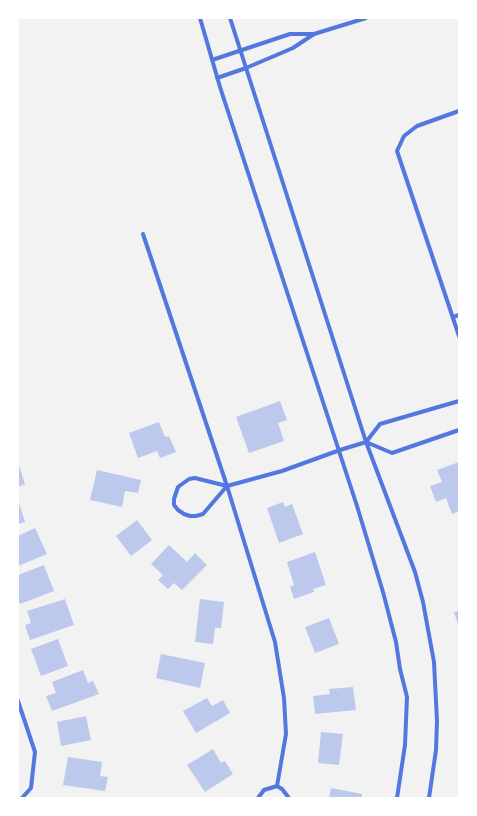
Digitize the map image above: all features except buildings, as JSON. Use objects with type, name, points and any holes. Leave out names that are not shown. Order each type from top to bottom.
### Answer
[{"type":"street","points":[[200,18],[217,78],[340,450],[383,592],[396,642],[400,669],[407,697],[405,745],[397,798]]},
{"type":"street","points":[[230,18],[366,442],[415,572],[423,602],[430,632],[434,662],[437,721],[436,750],[429,798]]},
{"type":"street","points":[[217,78],[246,68],[293,48],[314,34],[365,18]]},
{"type":"street","points":[[212,60],[290,34],[314,34]]},
{"type":"street","points":[[459,111],[417,126],[404,136],[397,151],[459,336]]},
{"type":"street","points":[[143,234],[228,486],[275,642],[281,669],[286,734],[277,786]]},
{"type":"street","points":[[453,317],[459,315]]},
{"type":"street","points":[[228,486],[203,514],[196,516],[184,514],[174,505],[174,499],[178,487],[189,479],[195,478],[228,486],[282,471],[366,442],[380,424],[459,401]]},
{"type":"street","points":[[366,442],[392,453],[459,430]]},
{"type":"street","points":[[18,701],[35,752],[31,788],[22,798]]},
{"type":"street","points":[[258,798],[264,790],[277,786],[282,789],[289,798]]}]
